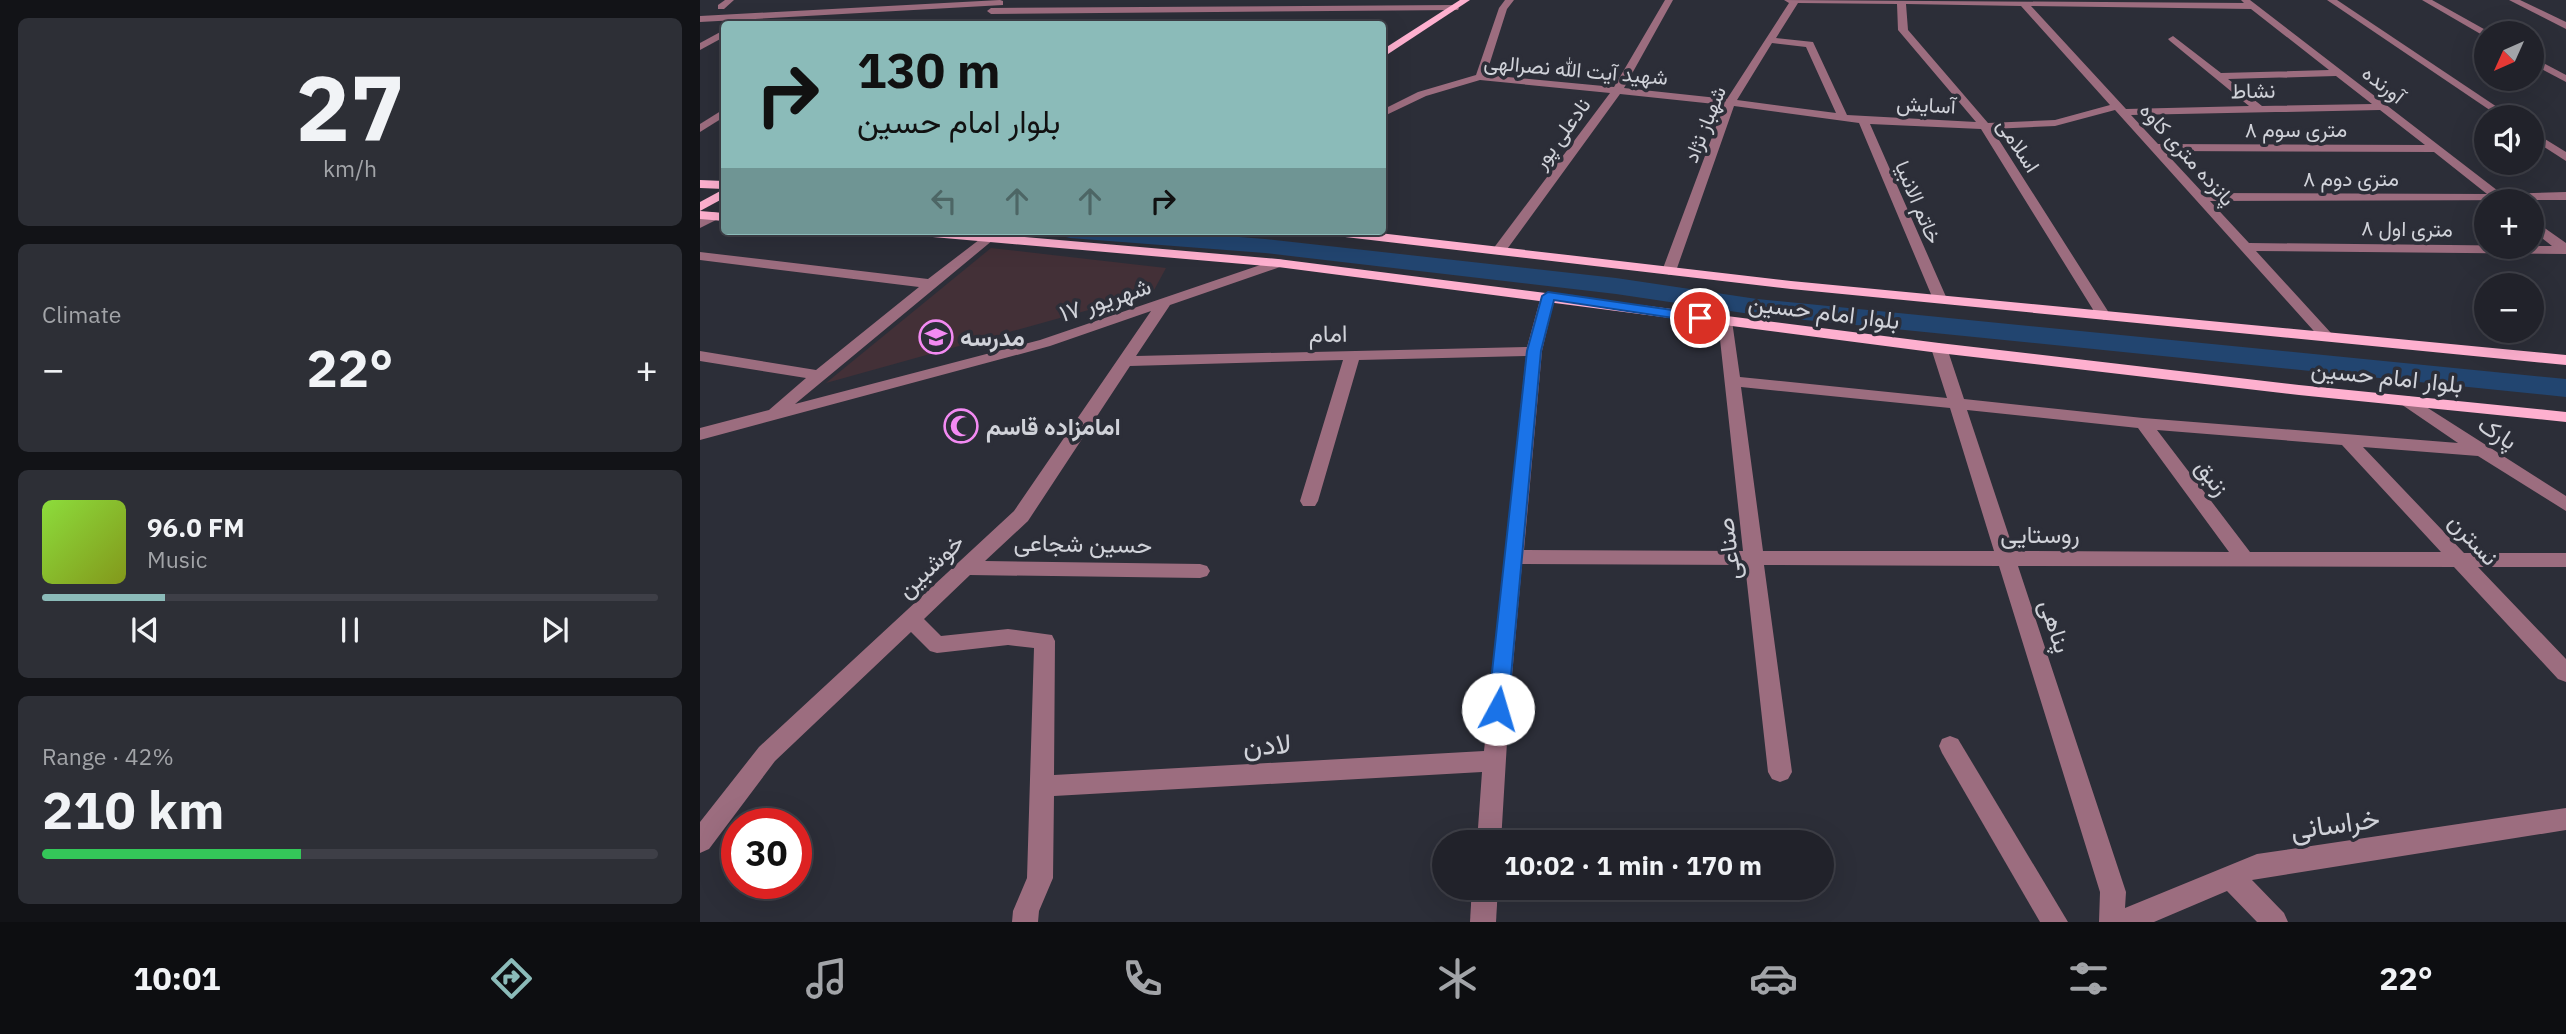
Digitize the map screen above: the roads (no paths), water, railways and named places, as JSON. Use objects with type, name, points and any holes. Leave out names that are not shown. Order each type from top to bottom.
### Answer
[{"type":"main road","points":[[1386,52],[1466,0]]},
{"type":"main road","points":[[700,184],[721,185]]},
{"type":"main road","points":[[700,207],[721,195]]},
{"type":"main road","name":"بلوار امام حسین","points":[[962,235],[1278,263],[1939,348],[2566,417]]},
{"type":"main road","name":"بلوار امام حسین","points":[[1366,235],[1669,271],[2566,360]]},
{"type":"street","points":[[720,7],[730,0]]},
{"type":"street","points":[[811,13],[826,0]]},
{"type":"street","points":[[1082,11],[1095,0]]},
{"type":"street","points":[[1175,10],[1185,0]]},
{"type":"street","points":[[1273,9],[1281,0]]},
{"type":"street","points":[[1480,77],[1503,8],[1510,0]]},
{"type":"street","name":"نادعلی پور","points":[[1500,249],[1617,91],[1669,0]]},
{"type":"street","points":[[1788,0],[2249,3]]},
{"type":"street","name":"شهباز نژاد","points":[[1669,271],[1730,102],[1795,0]]},
{"type":"street","points":[[2331,0],[2489,105]]},
{"type":"street","points":[[2427,0],[2474,27]]},
{"type":"street","points":[[2513,0],[2566,26]]},
{"type":"street","points":[[1002,1],[988,15],[1273,9],[1370,4],[1455,8]]},
{"type":"street","points":[[700,19],[1002,1]]},
{"type":"street","name":"اسلامی","points":[[1901,1],[1903,30],[1985,126],[2104,316]]},
{"type":"street","name":"پانزده متری کاوه","points":[[2023,2],[2326,336]]},
{"type":"street","name":"آورنده","points":[[2249,3],[2488,189]]},
{"type":"street","points":[[855,21],[873,9]]},
{"type":"street","points":[[743,21],[752,16]]},
{"type":"street","points":[[700,47],[721,35]]},
{"type":"street","points":[[2174,39],[2259,109]]},
{"type":"street","points":[[1769,40],[1810,44],[1843,117]]},
{"type":"street","points":[[2544,67],[2566,79]]},
{"type":"street","points":[[2218,76],[2339,73]]},
{"type":"street","name":"شهید آیت الله نصرالهی","points":[[1386,112],[1422,94],[1480,77],[1730,102]]},
{"type":"street","name":"آسایش","points":[[1730,102],[1863,120],[1985,126],[2055,123],[2121,109]]},
{"type":"street","name":"نشاط","points":[[2121,109],[2383,107]]},
{"type":"street","points":[[700,129],[721,114]]},
{"type":"street","name":"خاتم الانبیا","points":[[1863,120],[1940,299]]},
{"type":"street","points":[[2544,142],[2566,157]]},
{"type":"street","name":"۸ متری سوم","points":[[2156,147],[2436,149]]},
{"type":"street","name":"۸ متری دوم","points":[[2544,197],[2566,196]]},
{"type":"street","name":"۸ متری دوم","points":[[2201,197],[2474,200]]},
{"type":"street","points":[[700,224],[716,214]]},
{"type":"street","points":[[2544,233],[2566,250]]},
{"type":"street","points":[[771,415],[988,237]]},
{"type":"street","name":"۸ متری اول","points":[[2248,247],[2566,250]]},
{"type":"street","points":[[700,256],[931,284]]},
{"type":"street","name":"۱۷ شهریور","points":[[700,434],[1045,343],[1278,263]]},
{"type":"street","points":[[1490,830],[1494,761],[1534,351],[1548,296]]},
{"type":"street","name":"خوشبین","points":[[700,841],[767,754],[1021,516],[1166,303]]},
{"type":"street","name":"صناعی","points":[[1725,321],[1780,772]]},
{"type":"street","name":"پناهی","points":[[1939,348],[2113,892],[2112,922]]},
{"type":"street","name":"امام","points":[[1124,361],[1534,351]]},
{"type":"street","points":[[1309,500],[1352,355]]},
{"type":"street","points":[[700,356],[820,375]]},
{"type":"street","points":[[1733,381],[2143,423],[2481,451]]},
{"type":"street","name":"پارک","points":[[2403,400],[2566,505]]},
{"type":"street","name":"زنبق","points":[[2143,423],[2245,559]]},
{"type":"street","name":"نسترن","points":[[2346,439],[2566,673]]},
{"type":"street","name":"روستایی","points":[[1514,557],[2566,560]]},
{"type":"street","name":"حسین شجاعی","points":[[965,568],[1200,571]]},
{"type":"street","points":[[911,619],[937,645],[1008,637],[1045,641],[1040,878],[1026,911],[1025,922]]},
{"type":"street","points":[[1950,746],[2055,922]]},
{"type":"street","name":"لادن","points":[[1042,786],[1494,761]]},
{"type":"street","name":"خراسانی","points":[[2123,922],[2257,866],[2566,819]]},
{"type":"street","points":[[2231,877],[2275,922]]},
{"type":"street","points":[[1483,922],[1484,900]]},
{"type":"waterway","points":[[1122,235],[1265,246],[1616,286],[1757,307],[2566,388]]},
{"type":"place","name":"مدرسه","points":[[936,337]]},
{"type":"place","name":"امامزاده قاسم","points":[[961,426]]}]
